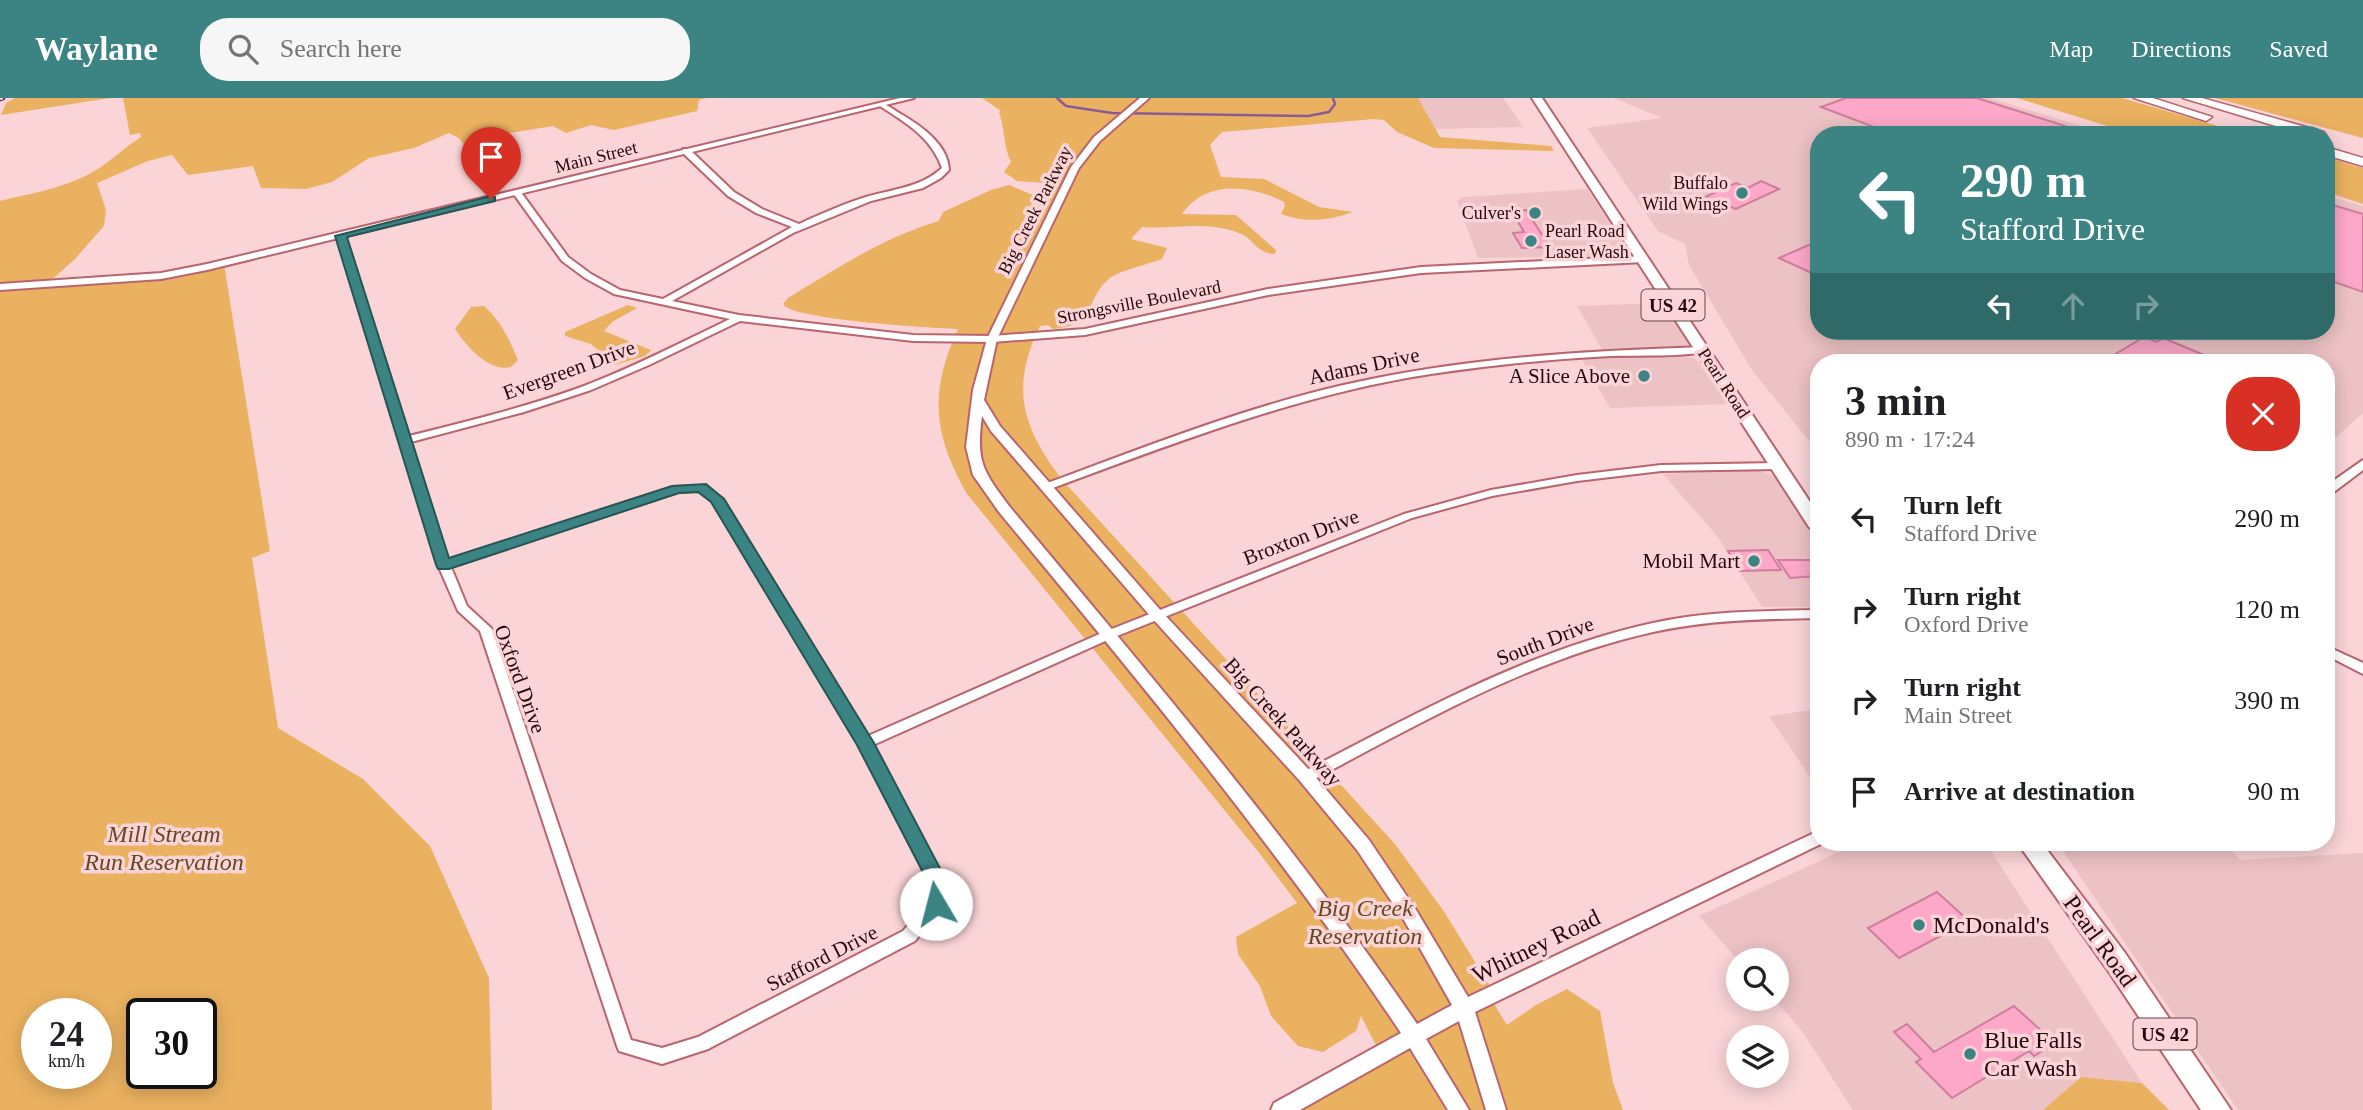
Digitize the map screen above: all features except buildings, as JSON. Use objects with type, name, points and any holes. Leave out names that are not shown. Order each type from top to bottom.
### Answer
[{"type":"highway","points":[[2140,98],[2228,123]]},
{"type":"highway","points":[[2189,98],[2288,126]]},
{"type":"highway","points":[[2335,154],[2363,162]]},
{"type":"main road","name":"Pearl Road","points":[[1537,98],[1810,515]]},
{"type":"main road","name":"Pearl Road","points":[[2035,851],[2116,961],[2217,1110]]},
{"type":"street","name":"Main Street","points":[[0,287],[161,276],[341,236],[910,98]]},
{"type":"street","name":"Big Creek Parkway","points":[[1145,98],[1097,139],[1075,167],[992,339],[978,400],[972,447],[979,475],[1282,847],[1412,1036],[1459,1110]]},
{"type":"street","points":[[666,301],[797,226],[870,199],[935,181],[946,168],[942,151],[929,136],[882,105]]},
{"type":"street","points":[[686,151],[730,194],[760,211],[797,226]]},
{"type":"street","name":"Strongsville Boulevard","points":[[517,193],[565,259],[617,292],[740,318],[913,338],[992,339],[1085,332],[1268,292],[1343,279],[1421,270],[1644,259]]},
{"type":"street","name":"Oxford Drive","points":[[341,236],[444,565],[462,608],[486,629],[615,1022]]},
{"type":"street","name":"Evergreen Drive","points":[[406,440],[523,409],[585,389],[740,318]]},
{"type":"street","name":"Adams Drive","points":[[1046,487],[1212,426],[1339,388],[1489,364],[1621,352],[1703,350]]},
{"type":"street","name":"Big Creek Parkway","points":[[978,400],[995,428],[1157,614],[1306,777],[1369,855],[1410,915],[1464,1008],[1496,1110]]},
{"type":"street","points":[[2335,485],[2363,464]]},
{"type":"street","name":"Broxton Drive","points":[[865,743],[1157,614],[1408,516],[1491,494],[1577,478],[1661,468],[1778,466]]},
{"type":"street","name":"Stafford Drive","points":[[444,565],[677,489],[701,488],[716,499],[865,743],[933,874],[936,904],[909,936],[702,1044],[662,1056],[625,1046],[615,1022]]},
{"type":"street","name":"South Drive","points":[[1306,777],[1449,702],[1560,655],[1634,632],[1721,616],[1810,614]]},
{"type":"street","points":[[2335,655],[2363,669]]},
{"type":"street","name":"Whitney Road","points":[[1281,1110],[1464,1008],[1810,843]]},
{"type":"shaded area","points":[[1418,98],[1503,98],[1523,127],[1434,129]]},
{"type":"shaded area","points":[[1614,98],[1990,98],[2082,126],[1810,126],[1810,340],[2335,340],[2335,198],[2363,206],[2363,413],[2335,438],[2335,354],[1810,354],[1810,442],[1752,370],[1689,265],[1685,244],[1658,231],[1587,128],[1662,118]]},
{"type":"shaded area","points":[[1587,189],[1628,251],[1616,256],[1478,258],[1457,201],[1464,197]]},
{"type":"shaded area","points":[[1662,303],[1689,344],[1686,346],[1603,351],[1577,306]]},
{"type":"shaded area","points":[[1678,355],[1696,359],[1727,404],[1610,408],[1581,358]]},
{"type":"shaded area","points":[[1758,470],[1775,477],[1810,530],[1810,607],[1762,607],[1717,536],[1663,474]]},
{"type":"shaded area","points":[[1810,710],[1810,777],[1769,716]]},
{"type":"shaded area","points":[[1841,851],[1991,851],[2142,1083],[2081,1077],[2043,1110],[1853,1110],[1802,1031],[1784,1011],[1789,1011],[1789,948],[1727,948],[1699,916]]},
{"type":"shaded area","points":[[2063,851],[2232,851],[2240,860],[2363,853],[2363,1110],[2238,1110]]},
{"type":"green space","points":[[15,98],[110,98],[1,115],[6,103]]},
{"type":"green space","points":[[123,98],[707,98],[699,100],[697,111],[614,130],[591,125],[566,133],[553,126],[498,135],[474,157],[459,138],[449,133],[414,148],[369,158],[332,182],[306,189],[261,188],[253,166],[188,175],[172,155],[148,161],[97,183],[106,210],[104,226],[75,259],[48,283],[0,285],[0,201],[49,189],[85,176],[141,137],[140,133],[130,135]]},
{"type":"green space","name":"Big Creek Reservation","points":[[982,98],[1418,98],[1440,137],[1551,146],[1554,151],[1434,148],[1397,132],[1384,120],[1374,119],[1222,132],[1210,145],[1221,177],[1264,179],[1319,207],[1353,212],[1326,219],[1299,219],[1281,214],[1284,202],[1271,196],[1230,188],[1203,195],[1182,214],[1236,215],[1276,250],[1275,254],[1263,251],[1239,233],[1226,229],[1202,226],[1142,227],[1131,239],[1167,248],[1162,259],[1110,278],[1101,287],[1085,317],[1078,322],[1053,329],[1048,325],[1040,326],[1030,349],[1023,389],[1030,426],[1050,463],[1064,482],[1395,844],[1445,913],[1499,1001],[1494,1004],[1507,1025],[1536,1005],[1567,989],[1600,1011],[1613,1083],[1623,1110],[1278,1110],[1382,1057],[1361,1016],[1356,1031],[1323,1052],[1298,1046],[1271,1016],[1260,986],[1238,954],[1236,937],[1297,903],[1261,855],[967,494],[947,452],[939,413],[942,373],[958,329],[836,319],[792,310],[783,304],[788,298],[861,255],[899,236],[939,221],[943,212],[991,190],[1009,185],[1035,196],[1039,209],[1045,183],[1017,181],[1004,172],[1011,162],[999,112],[1001,111]]},
{"type":"green space","points":[[2017,98],[2122,98],[2218,126],[2108,126]]},
{"type":"green space","points":[[2215,98],[2363,98],[2363,138],[2335,130],[2335,126],[2319,126]]},
{"type":"green space","points":[[2335,160],[2363,168],[2363,204],[2335,195]]},
{"type":"green space","name":"Mill Stream Run Reservation","points":[[224,264],[270,551],[252,558],[278,728],[363,779],[430,846],[489,978],[492,1110],[0,1110],[0,287],[158,280]]},
{"type":"green space","points":[[628,305],[637,308],[612,322],[604,331],[651,350],[645,356],[615,365],[591,344],[565,336],[565,332]]},
{"type":"green space","points":[[484,306],[500,324],[515,352],[518,360],[511,367],[495,366],[479,357],[455,329],[471,307]]},
{"type":"green space","points":[[2081,1077],[2142,1083],[2169,1110],[2043,1110]]},
{"type":"waterway","points":[[1057,98],[1066,106],[1112,113],[1308,116],[1329,112],[1335,104],[1333,98]]},
{"type":"place","name":"Buffalo Wild Wings","points":[[1742,193]]},
{"type":"place","name":"Culver's","points":[[1535,213]]},
{"type":"place","name":"Pearl Road Laser Wash","points":[[1531,241]]},
{"type":"place","name":"A Slice Above","points":[[1644,376]]},
{"type":"place","name":"Mobil Mart","points":[[1754,561]]},
{"type":"place","name":"McDonald's","points":[[1919,925]]},
{"type":"place","name":"Blue Falls Car Wash","points":[[1970,1054]]},
{"type":"route","points":[[491,199],[341,236],[444,565],[677,489],[701,488],[716,499],[865,743],[933,874],[936,904]]}]
